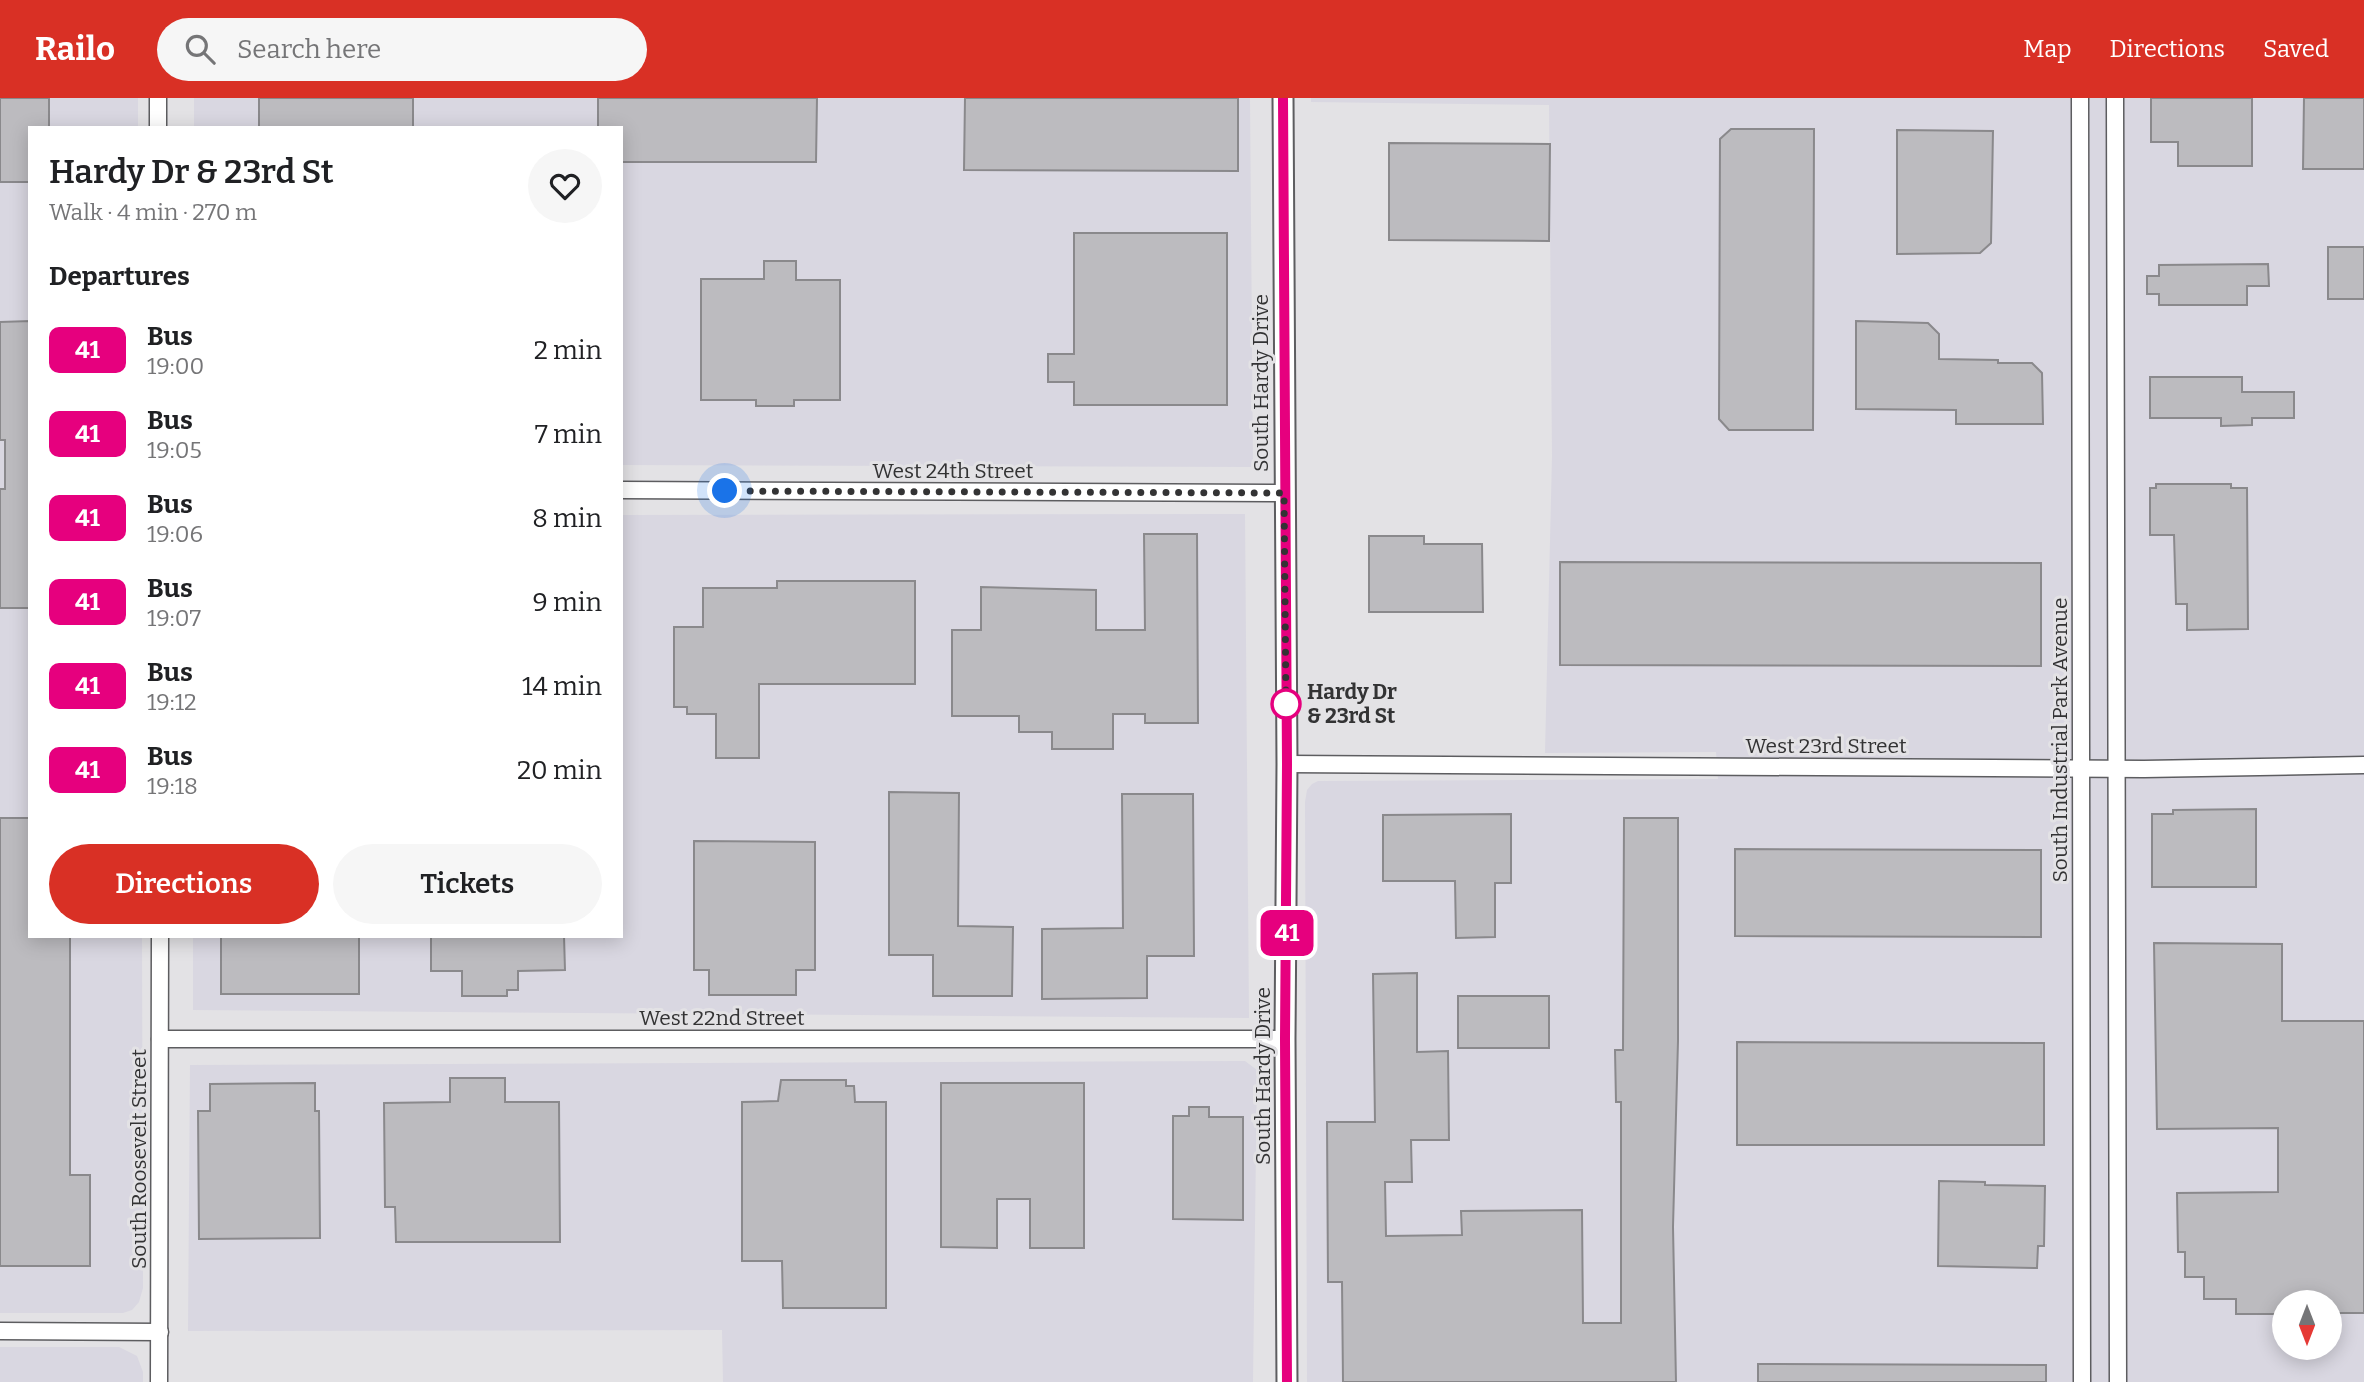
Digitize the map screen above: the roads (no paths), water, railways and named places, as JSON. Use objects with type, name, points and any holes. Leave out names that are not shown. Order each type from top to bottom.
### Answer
[{"type":"street","points":[[158,98],[158,126]]},
{"type":"street","name":"South Hardy Drive","points":[[1283,98],[1287,1382]]},
{"type":"street","name":"South Industrial Park Avenue","points":[[2080,98],[2082,1382]]},
{"type":"street","points":[[2115,98],[2118,1382]]},
{"type":"street","name":"West 24th Street","points":[[623,491],[1284,493]]},
{"type":"street","name":"West 23rd Street","points":[[1287,764],[2080,768],[2364,765]]},
{"type":"street","name":"South Roosevelt Street","points":[[159,1382],[160,938]]},
{"type":"street","name":"West 22nd Street","points":[[160,1039],[1285,1039]]},
{"type":"street","points":[[0,1331],[160,1332]]},
{"type":"place","name":"Hardy Dr & 23rd St","points":[[1286,704]]}]
